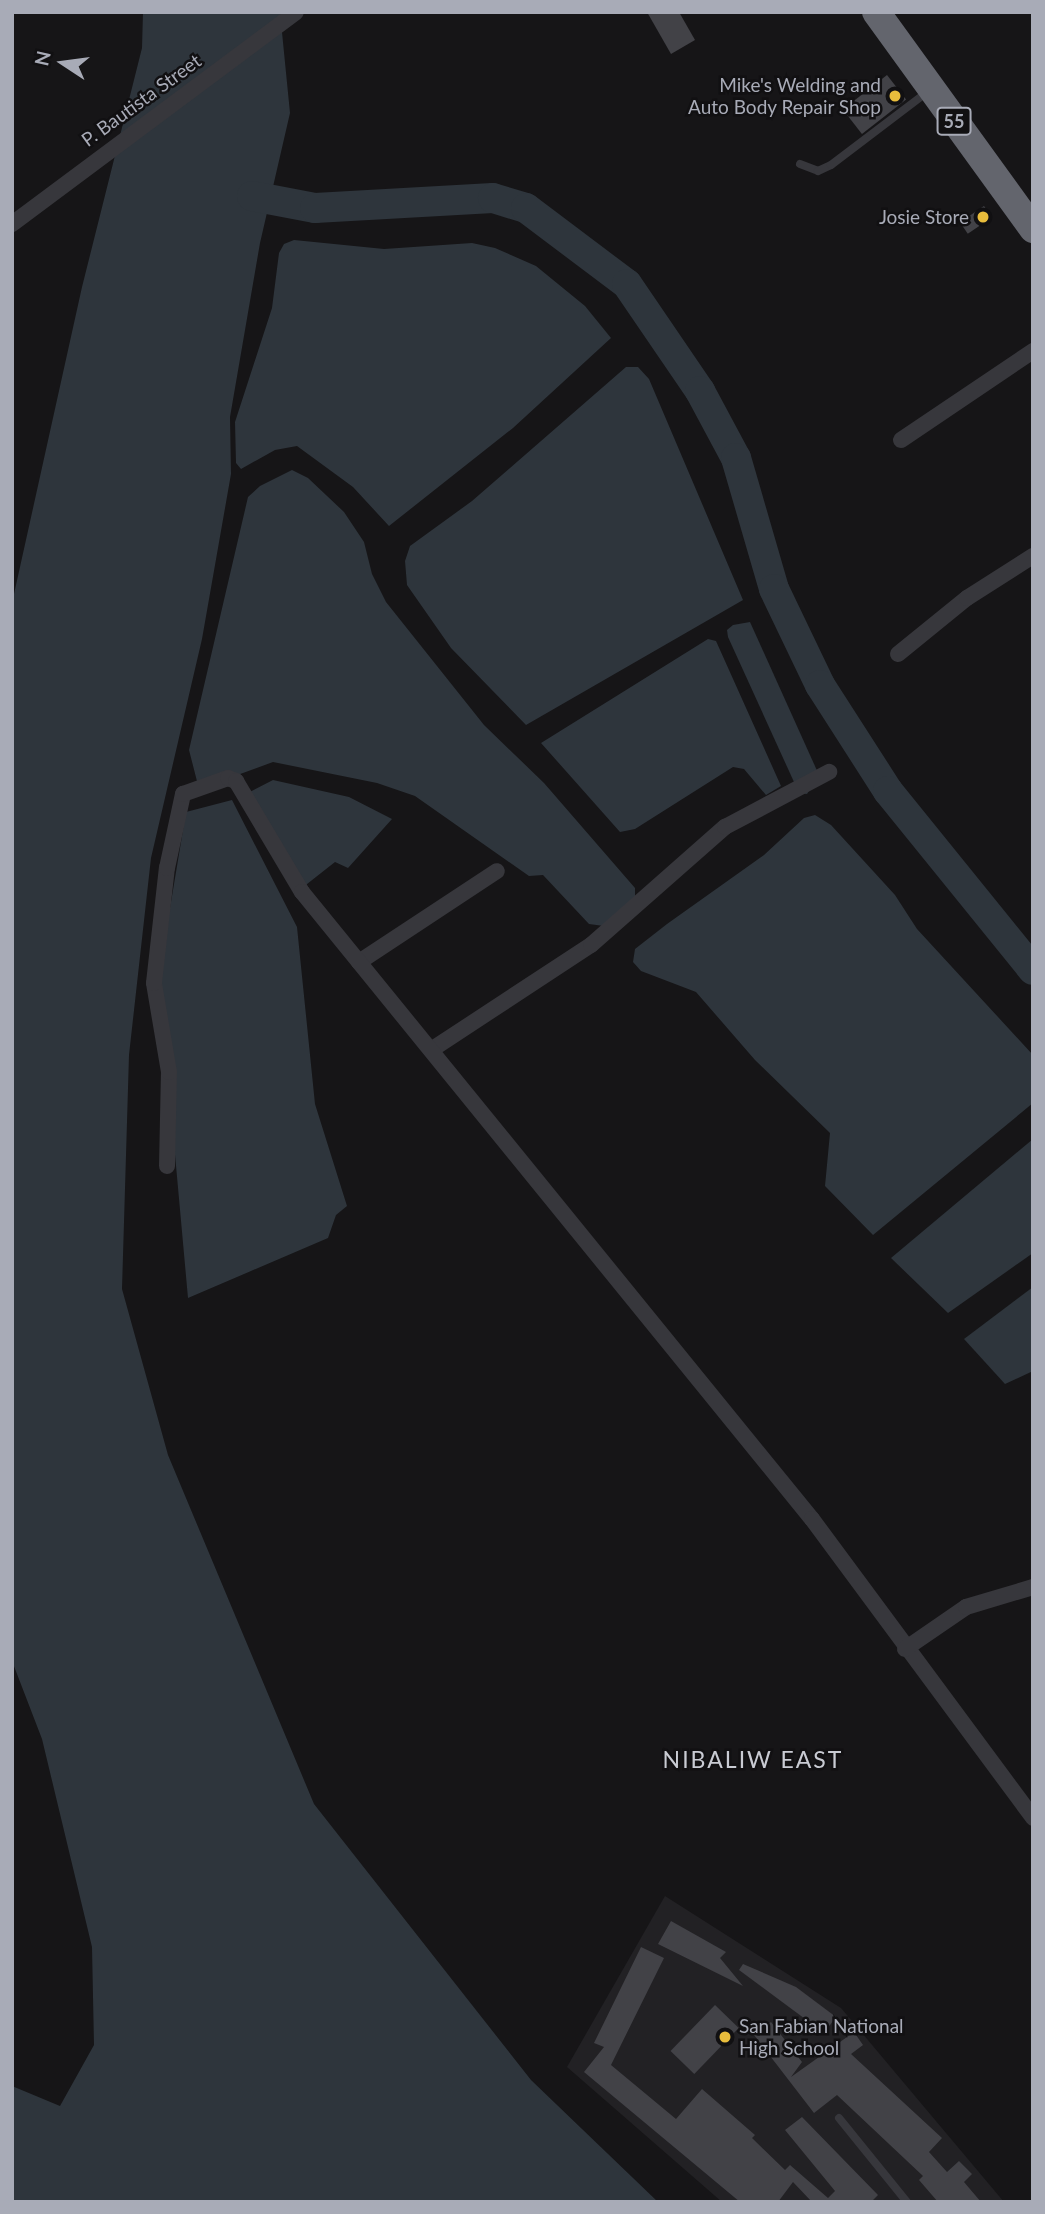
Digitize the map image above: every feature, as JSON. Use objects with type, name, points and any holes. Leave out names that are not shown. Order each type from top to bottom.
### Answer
[{"type":"highway","name":"55","points":[[876,12],[1033,229]]},
{"type":"street","name":"P. Bautista Street","points":[[12,223],[294,13]]},
{"type":"street","points":[[901,440],[1033,351]]},
{"type":"street","points":[[898,654],[967,598],[1033,556]]},
{"type":"street","points":[[431,1050],[591,946],[744,814],[829,772]]},
{"type":"street","points":[[167,1166],[169,1072],[154,974],[167,869],[183,794],[226,778],[236,781],[302,892],[812,1519],[905,1649],[1033,1818]]},
{"type":"street","points":[[359,962],[497,871]]},
{"type":"street","points":[[905,1649],[966,1607],[1033,1587]]},
{"type":"lane","points":[[800,164],[818,171],[831,165],[931,89]]},
{"type":"lane","points":[[839,2118],[907,2202]]},
{"type":"shaded area","points":[[143,12],[280,12],[290,113],[260,243],[230,417],[231,474],[202,639],[151,858],[129,1055],[122,1289],[168,1455],[314,1804],[531,2080],[658,2202],[12,2202],[12,2086],[60,2106],[94,2045],[92,1947],[42,1739],[12,1661],[12,603],[82,287],[142,48]]},
{"type":"shaded area","points":[[294,240],[384,249],[472,243],[495,248],[536,266],[585,306],[611,338],[513,428],[389,526],[353,487],[297,446],[275,450],[241,469],[236,463],[235,422],[272,308],[279,253],[284,244]]},
{"type":"shaded area","points":[[626,367],[638,367],[649,379],[743,600],[526,725],[451,648],[407,585],[405,561],[410,546],[472,501]]},
{"type":"shaded area","points":[[292,470],[308,478],[344,512],[364,542],[372,574],[386,602],[484,725],[544,783],[635,888],[635,902],[604,926],[589,924],[543,875],[529,876],[415,796],[377,783],[273,762],[199,789],[189,750],[248,497],[260,486]]},
{"type":"shaded area","points":[[750,622],[819,775],[807,794],[799,793],[728,637],[727,630],[733,625]]},
{"type":"shaded area","points":[[708,639],[716,641],[781,786],[766,795],[744,769],[733,767],[635,829],[620,832],[541,743]]},
{"type":"shaded area","points":[[273,780],[349,797],[392,819],[348,868],[335,862],[302,888],[246,794]]},
{"type":"shaded area","points":[[232,800],[297,927],[315,1104],[347,1206],[336,1215],[328,1238],[188,1298],[161,1000],[162,956],[186,812]]},
{"type":"shaded area","points":[[815,815],[831,825],[895,895],[917,929],[1033,1055],[1033,1103],[873,1235],[825,1186],[830,1133],[755,1060],[696,992],[641,971],[633,962],[635,949],[764,855],[804,818]]},
{"type":"shaded area","points":[[1033,1139],[1033,1253],[948,1313],[891,1258]]},
{"type":"shaded area","points":[[1033,1287],[1033,1371],[1005,1384],[964,1339]]},
{"type":"shaded area","name":"San Fabian National High School","points":[[665,1896],[841,2008],[1004,2202],[722,2202],[567,2067]]},
{"type":"building","points":[[647,12],[679,12],[695,40],[671,54]]},
{"type":"building","points":[[887,75],[906,99],[862,134],[843,109]]},
{"type":"building","points":[[984,206],[992,218],[968,234],[960,222]]},
{"type":"building","points":[[671,1921],[726,1952],[720,1958],[743,1986],[658,1944]]},
{"type":"building","points":[[641,1947],[664,1958],[611,2065],[676,2119],[702,2089],[755,2135],[752,2138],[785,2170],[790,2165],[828,2198],[835,2191],[785,2130],[802,2117],[878,2195],[871,2202],[812,2202],[793,2182],[778,2202],[740,2202],[584,2072],[604,2047],[594,2043]]},
{"type":"building","points":[[743,1964],[796,1987],[836,2017],[824,2033],[739,1970]]},
{"type":"building","points":[[715,2005],[739,2028],[694,2074],[671,2051]]},
{"type":"building","points":[[771,2022],[802,2062],[791,2077],[854,2032],[863,2045],[851,2054],[942,2138],[929,2152],[947,2172],[959,2161],[972,2174],[964,2182],[981,2202],[938,2202],[919,2180],[923,2176],[837,2095],[814,2113],[754,2035]]},
{"type":"waterway","points":[[252,196],[315,208],[493,198],[526,208],[627,284],[700,391],[736,458],[774,589],[820,685],[888,791],[1033,970]]},
{"type":"place","name":"Mike's Welding and Auto Body Repair Shop","points":[[895,96]]},
{"type":"place","name":"Josie Store","points":[[983,217]]},
{"type":"place","name":"San Fabian National High School","points":[[725,2037]]},
{"type":"district","name":"NIBALIW EAST","points":[[753,1759]]}]
